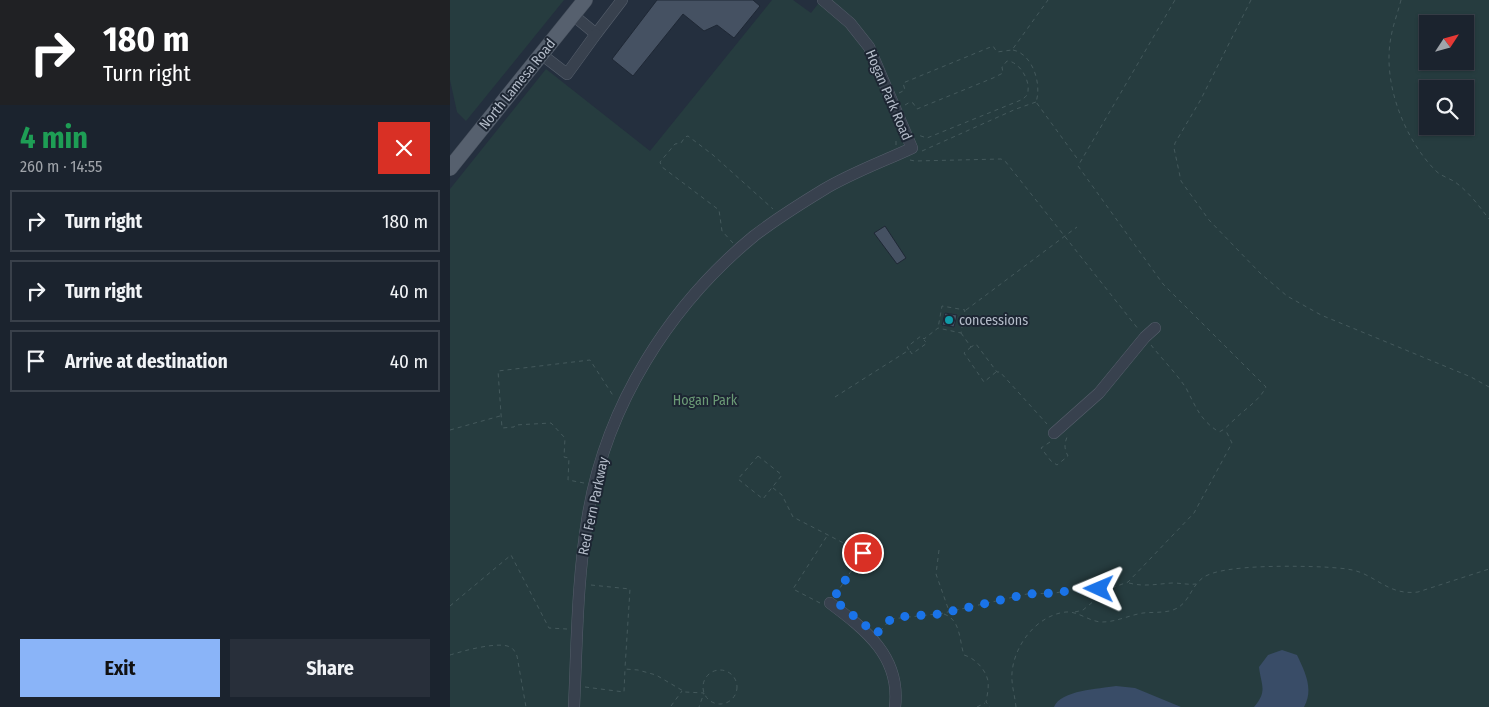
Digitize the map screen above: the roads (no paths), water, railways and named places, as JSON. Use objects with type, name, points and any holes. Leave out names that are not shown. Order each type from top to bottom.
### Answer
[{"type":"main road","name":"North Lamesa Road","points":[[450,168],[585,0]]},
{"type":"street","points":[[541,54],[567,74],[622,0]]},
{"type":"street","name":"Hogan Park Road","points":[[823,0],[850,22],[869,47],[913,153]]},
{"type":"street","points":[[573,15],[596,34]]},
{"type":"street","name":"Red Fern Parkway","points":[[574,707],[580,570],[596,477],[605,448],[622,408],[654,347],[669,325],[696,293],[726,261],[761,231],[824,189],[850,176],[913,153]]},
{"type":"street","points":[[1056,435],[1099,392],[1145,337],[1155,328]]},
{"type":"street","points":[[829,602],[861,627],[879,647],[888,663],[893,679],[895,707]]},
{"type":"water","points":[[1282,650],[1297,655],[1305,674],[1308,694],[1304,707],[1254,707],[1262,692],[1259,667],[1268,655]]},
{"type":"water","points":[[1116,686],[1135,688],[1181,707],[1054,707],[1058,701],[1072,694],[1091,689]]},
{"type":"place","name":"concessions","points":[[949,320]]},
{"type":"park label","name":"Hogan Park","points":[[705,400]]}]
